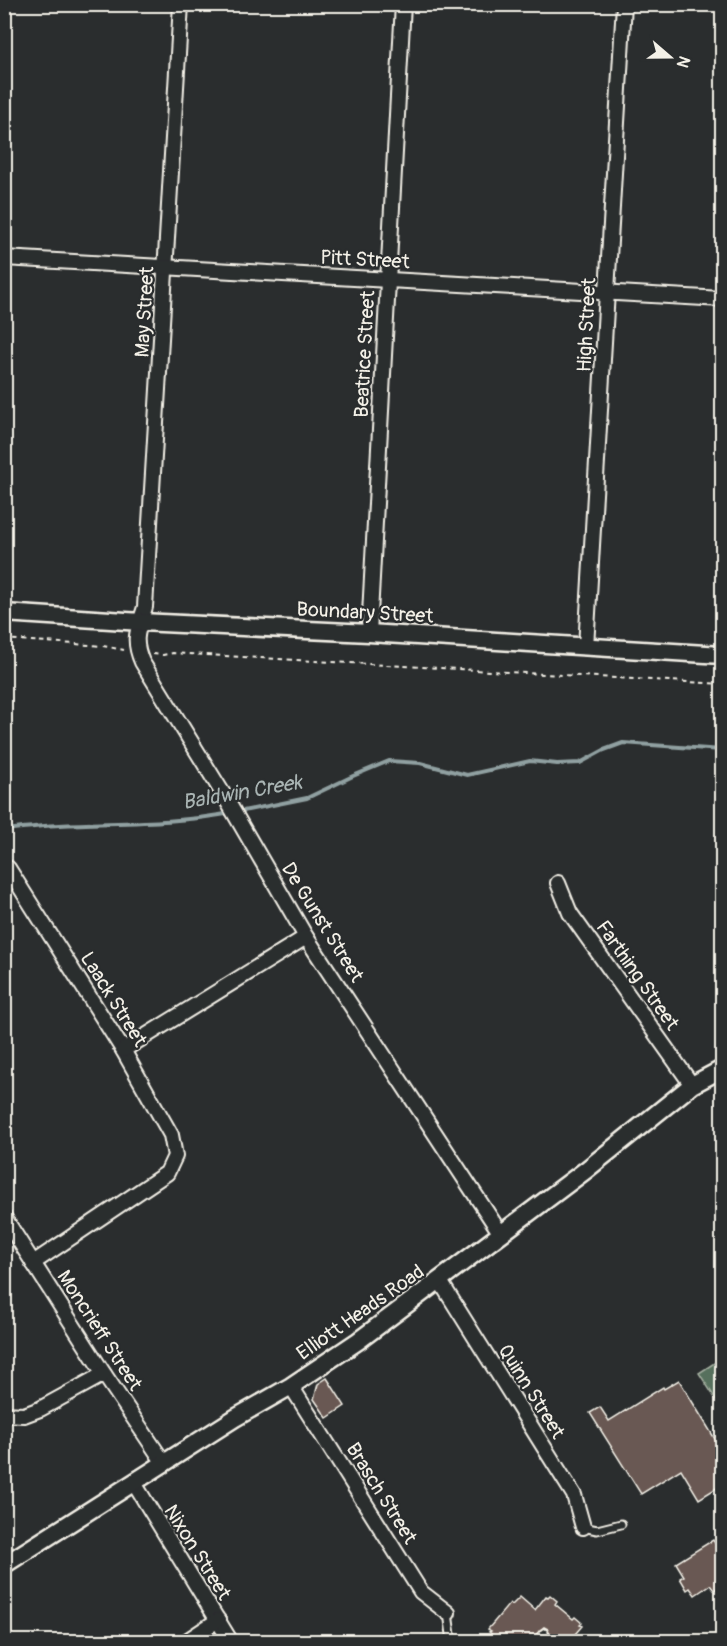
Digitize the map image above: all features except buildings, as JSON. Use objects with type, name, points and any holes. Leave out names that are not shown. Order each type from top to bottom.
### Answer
[{"type":"street","name":"May Street","points":[[141,622],[146,608],[181,4]]},
{"type":"street","name":"Beatrice Street","points":[[369,633],[403,4]]},
{"type":"street","name":"High Street","points":[[586,647],[624,4]]},
{"type":"street","name":"Pitt Street","points":[[4,258],[723,299]]},
{"type":"street","name":"Boundary Street","points":[[4,613],[723,655]]},
{"type":"street","name":"De Gunst Street","points":[[141,622],[136,646],[142,662],[242,825],[306,937],[501,1234]]},
{"type":"street","name":"Laack Street","points":[[8,868],[123,1050],[171,1135],[175,1156],[167,1173],[33,1263]]},
{"type":"street","name":"Farthing Street","points":[[558,883],[570,913],[692,1085]]},
{"type":"street","points":[[123,1050],[306,937]]},
{"type":"street","name":"Elliott Heads Road","points":[[4,1566],[235,1418],[291,1386],[358,1341],[586,1170],[692,1085],[723,1069]]},
{"type":"street","name":"Moncrieff Street","points":[[4,1216],[104,1374],[164,1463]]},
{"type":"street","name":"Quinn Street","points":[[440,1281],[574,1495],[583,1527]]},
{"type":"street","points":[[4,1414],[24,1415],[40,1409],[104,1374]]},
{"type":"street","name":"Brasch Street","points":[[291,1386],[421,1592],[448,1613]]},
{"type":"street","name":"Nixon Street","points":[[134,1483],[231,1641]]},
{"type":"street","points":[[185,1641],[218,1620]]},
{"type":"lane","points":[[583,1527],[597,1530],[621,1524]]},
{"type":"lane","points":[[448,1613],[452,1641]]},
{"type":"lane","points":[[537,1641],[544,1633]]},
{"type":"path","points":[[4,639],[103,646],[133,651]]},
{"type":"path","points":[[153,654],[173,653],[723,684]]},
{"type":"green space","points":[[722,1358],[722,1409],[699,1373]]},
{"type":"waterway","name":"Baldwin Creek","points":[[238,812],[307,798],[389,761],[420,763],[467,775],[530,761],[557,764],[580,763],[623,743],[722,750]]},
{"type":"waterway","name":"Baldwin Creek","points":[[4,830],[60,825],[167,821],[231,813]]}]
